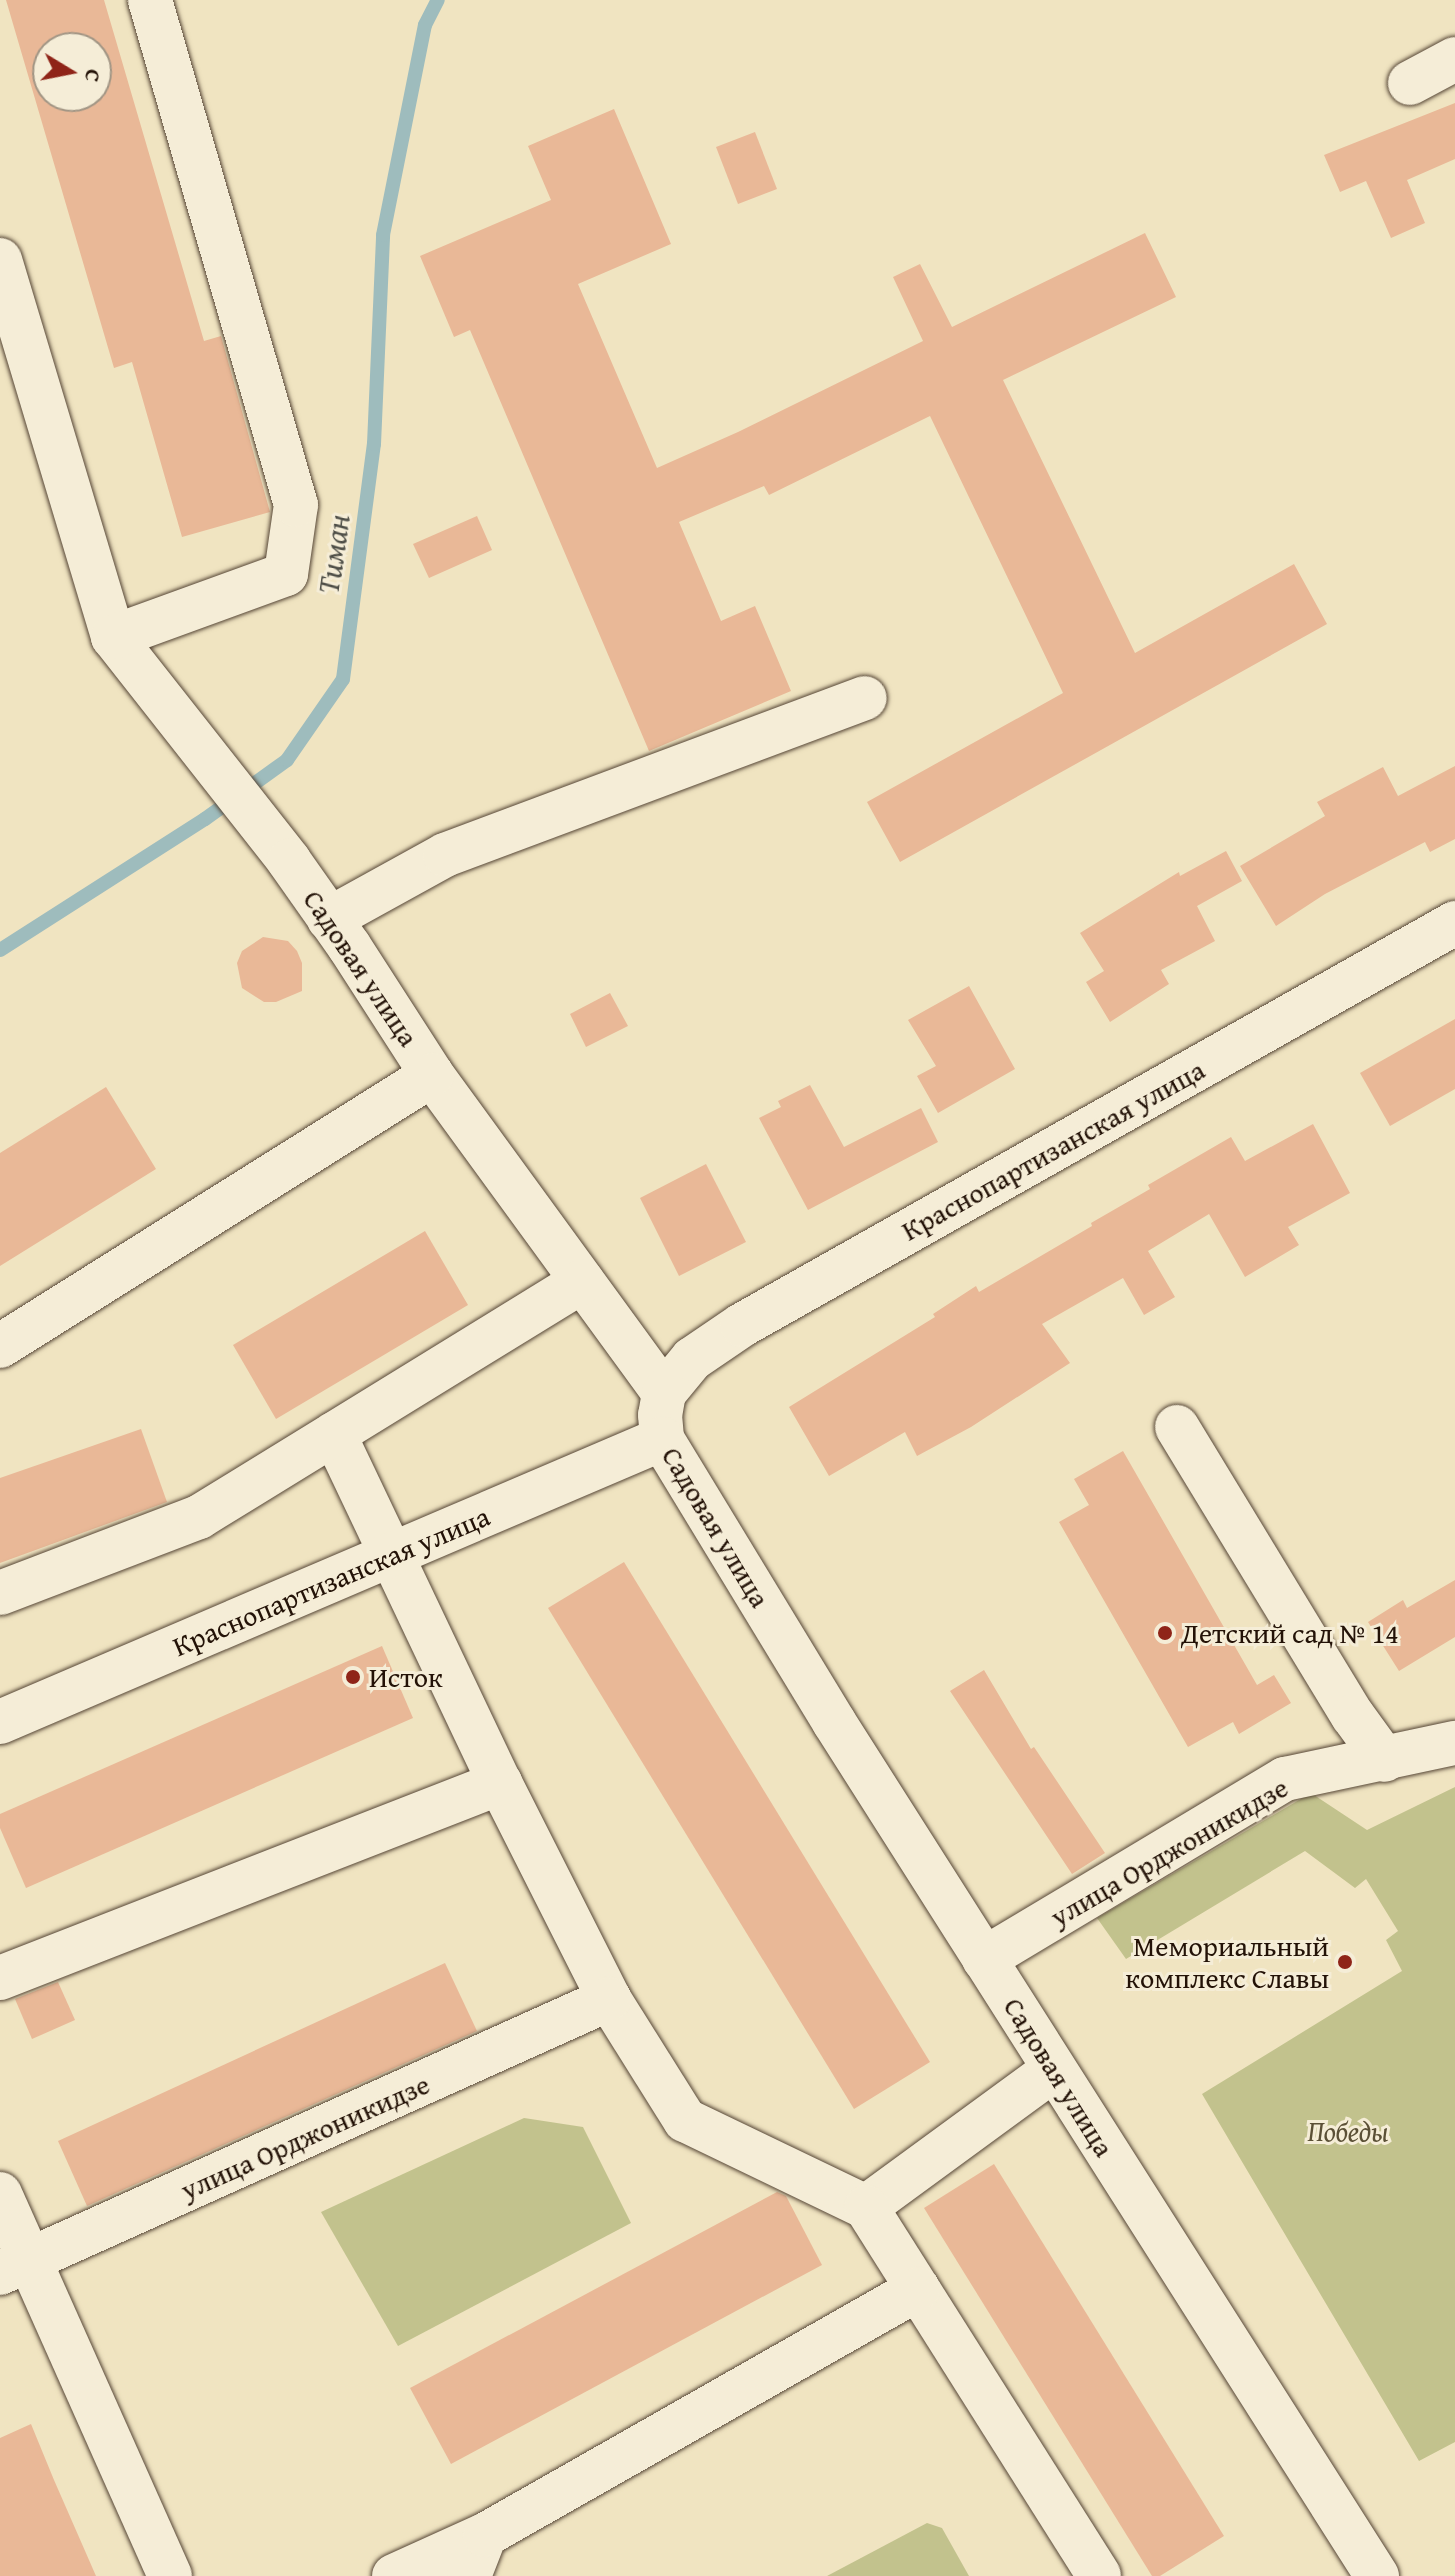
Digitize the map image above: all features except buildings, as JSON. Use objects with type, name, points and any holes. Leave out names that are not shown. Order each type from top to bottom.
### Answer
[{"type":"street","points":[[113,637],[286,574],[296,505],[150,0]]},
{"type":"street","points":[[1410,83],[1455,59]]},
{"type":"street","name":"Садовая улица","points":[[0,260],[113,637],[289,861],[432,1075],[664,1393],[660,1415],[662,1439],[1053,2070],[1377,2576]]},
{"type":"street","points":[[329,919],[445,855],[865,698]]},
{"type":"street","name":"Краснопартизанская улица","points":[[664,1393],[692,1359],[742,1325],[1455,923]]},
{"type":"street","points":[[0,1346],[432,1075]]},
{"type":"street","points":[[0,1593],[199,1517],[582,1281]]},
{"type":"street","points":[[1177,1427],[1353,1716],[1385,1760]]},
{"type":"street","points":[[334,1434],[500,1783],[609,1999],[685,2120],[866,2207],[1099,2576]]},
{"type":"street","name":"Краснопартизанская улица","points":[[0,1722],[662,1439]]},
{"type":"street","name":"улица Орджоникидзе","points":[[984,1959],[1285,1779],[1455,1743]]},
{"type":"street","points":[[0,1978],[500,1783]]},
{"type":"street","name":"улица Орджоникидзе","points":[[14,2268],[609,1999]]},
{"type":"street","points":[[866,2207],[1053,2070]]},
{"type":"street","points":[[0,2194],[14,2268],[170,2576]]},
{"type":"street","points":[[394,2576],[485,2535],[918,2289]]},
{"type":"street","points":[[469,2576],[485,2535]]},
{"type":"green space","name":"Победы","points":[[1455,1787],[1455,2442],[1419,2461],[1202,2094],[1402,1971],[1386,1940],[1398,1931],[1366,1879],[1355,1888],[1305,1851],[1126,1959],[1097,1918],[1311,1793],[1367,1830]]},
{"type":"green space","points":[[524,2118],[583,2127],[631,2223],[398,2346],[321,2212]]},
{"type":"green space","points":[[927,2523],[942,2528],[969,2576],[827,2576]]},
{"type":"waterway","name":"Тиман","points":[[0,950],[205,819],[287,760],[343,679],[374,444],[383,235],[425,25],[438,0]]},
{"type":"place","name":"Детский сад № 14","points":[[1165,1633]]},
{"type":"place","name":"Исток","points":[[353,1677]]},
{"type":"place","name":"Мемориальный комплекс Славы","points":[[1345,1962]]}]
